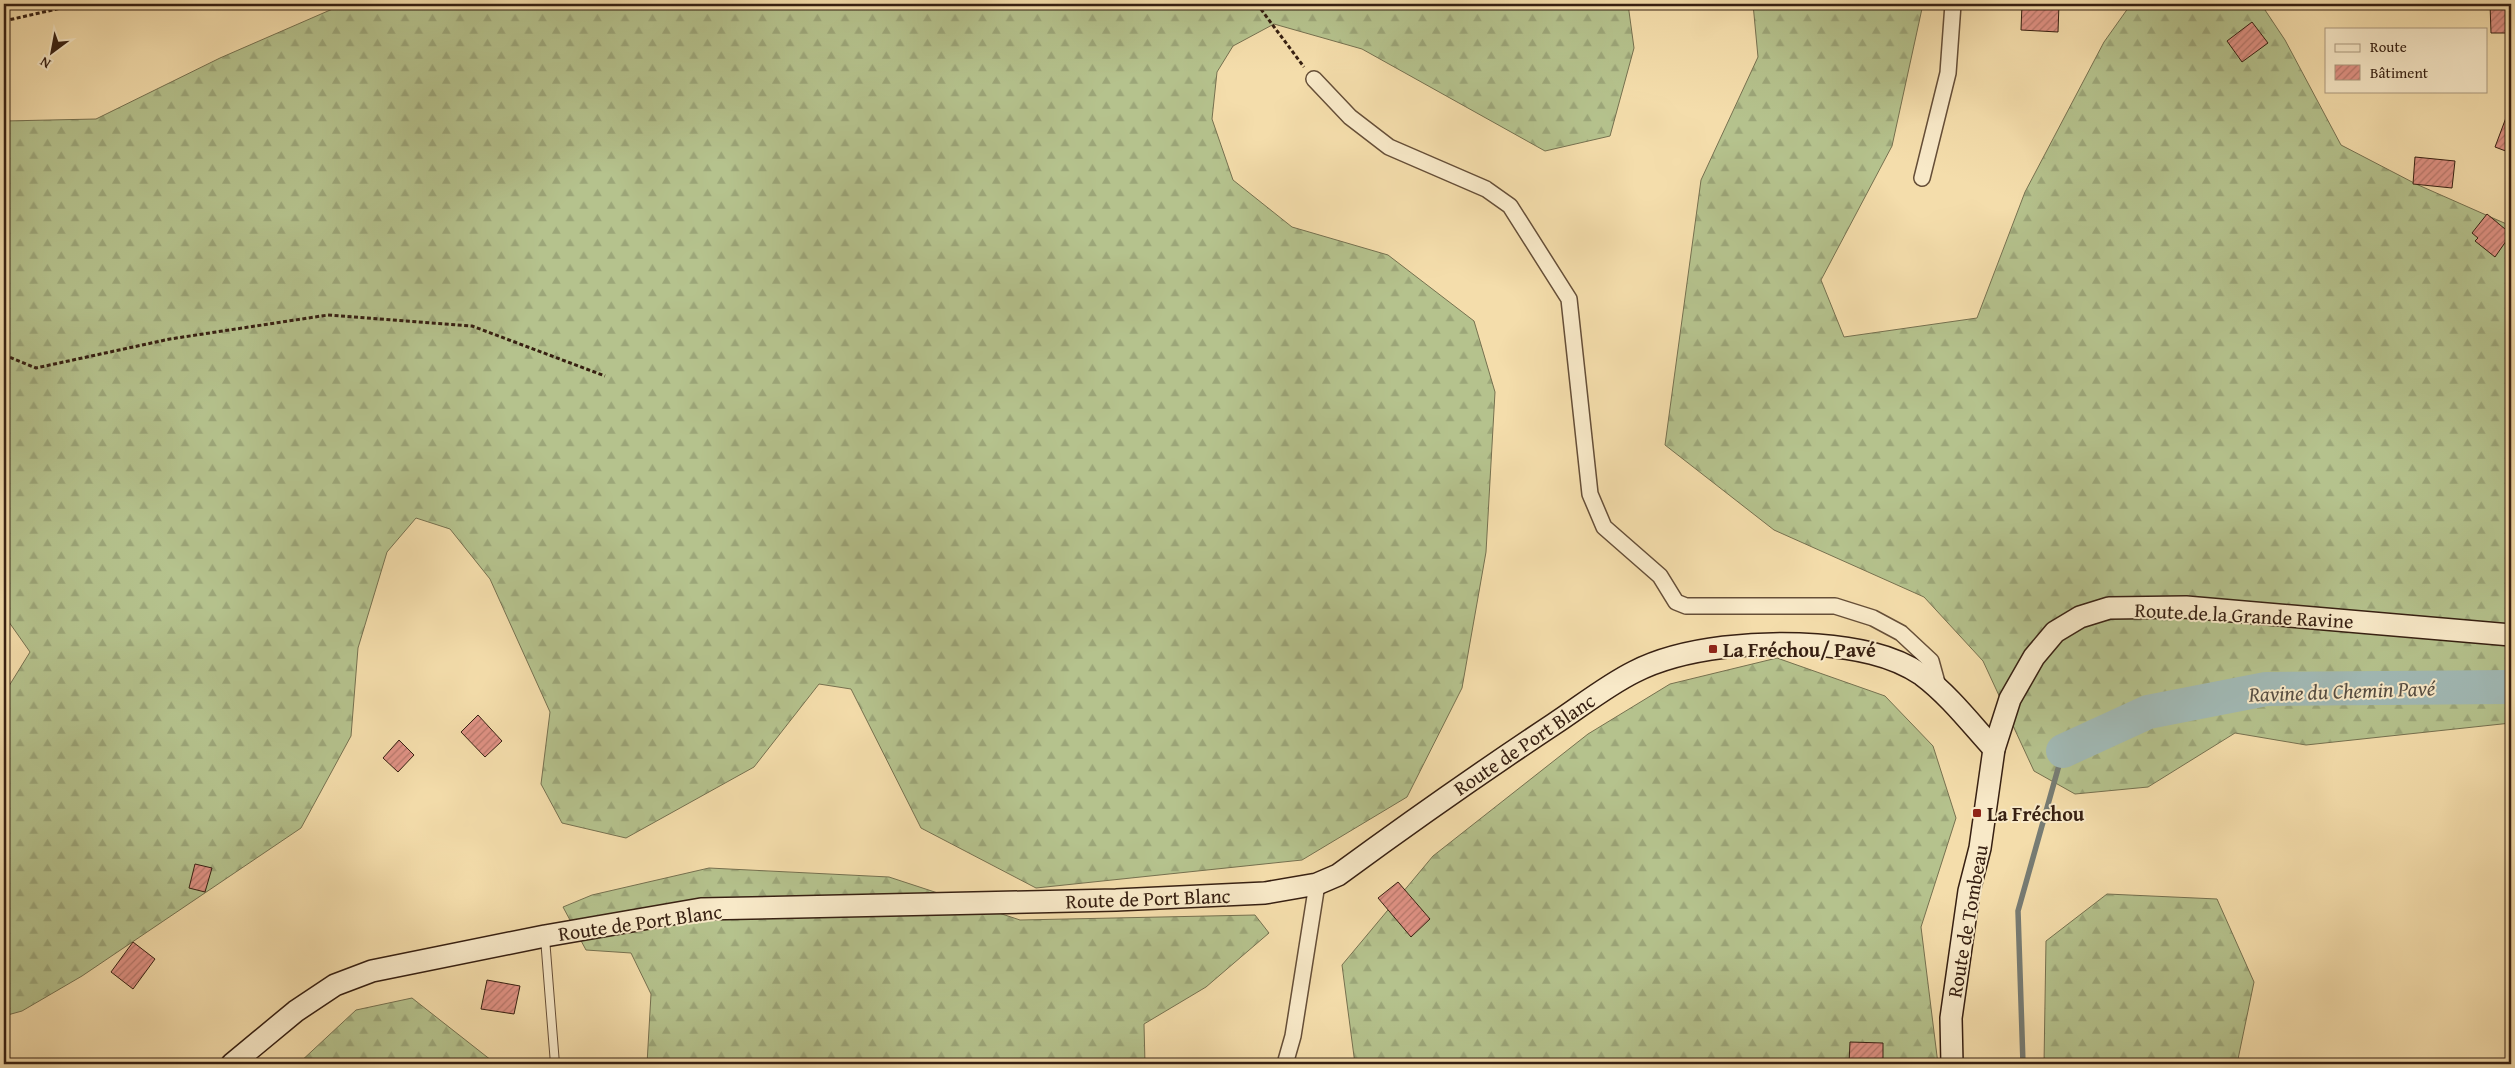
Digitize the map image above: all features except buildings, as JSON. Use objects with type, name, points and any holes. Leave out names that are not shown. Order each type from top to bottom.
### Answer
[{"type":"street","points":[[1922,178],[1948,73],[1953,4]]},
{"type":"street","points":[[1314,79],[1350,117],[1389,147],[1486,188],[1510,206],[1569,299],[1590,494],[1604,527],[1660,576],[1676,602],[1686,606],[1835,606],[1873,618],[1901,633],[1931,661],[1940,692]]},
{"type":"street","name":"Route de la Grande Ravine","points":[[1994,749],[2010,699],[2034,657],[2055,632],[2080,617],[2109,608],[2186,607],[2511,635]]},
{"type":"street","name":"Route de Port Blanc","points":[[232,1064],[296,1010],[335,985],[372,971],[545,936],[702,910],[1116,900],[1265,893],[1317,884],[1338,875],[1467,781],[1634,672],[1682,655],[1735,646],[1800,644],[1847,648],[1890,658],[1922,675],[1994,749]]},
{"type":"street","name":"Route de Tombeau","points":[[1952,1064],[1951,1018],[1969,891],[1980,848],[1994,749]]},
{"type":"street","points":[[1285,1064],[1293,1036],[1317,884]]},
{"type":"lane","points":[[545,936],[555,1064]]},
{"type":"path","points":[[4,21],[79,4]]},
{"type":"path","points":[[1257,4],[1314,79]]},
{"type":"path","points":[[4,355],[36,368],[170,339],[328,315],[472,326],[606,376]]},
{"type":"green space","points":[[344,4],[1628,4],[1634,48],[1610,136],[1545,151],[1362,49],[1274,24],[1233,46],[1217,72],[1212,119],[1233,180],[1292,227],[1388,255],[1474,321],[1495,392],[1486,552],[1462,688],[1407,797],[1302,860],[1036,888],[921,828],[851,689],[819,684],[754,767],[626,838],[562,823],[541,784],[550,712],[490,579],[450,529],[416,518],[387,552],[358,648],[351,736],[301,828],[82,976],[22,1011],[4,1016],[4,694],[30,652],[4,615],[4,121],[96,119],[220,58]]},
{"type":"green space","points":[[1753,4],[1923,4],[1892,146],[1821,280],[1844,337],[1977,318],[2025,192],[2104,42],[2131,4],[2261,4],[2285,40],[2341,145],[2416,184],[2511,226],[2511,723],[2306,745],[2235,733],[2148,787],[2075,794],[2034,771],[1983,661],[1924,597],[1774,530],[1665,445],[1701,180],[1758,57]]},
{"type":"green space","points":[[1777,658],[1885,696],[1933,746],[1956,818],[1921,927],[1938,1064],[1355,1064],[1342,965],[1433,856],[1588,734],[1670,684]]},
{"type":"green space","points":[[709,868],[889,877],[1020,920],[1255,915],[1269,933],[1206,987],[1144,1024],[1145,1064],[647,1064],[651,994],[631,953],[586,950],[563,907],[592,895]]},
{"type":"green space","points":[[2107,894],[2217,899],[2254,982],[2237,1064],[2044,1064],[2046,941]]},
{"type":"green space","points":[[412,998],[496,1064],[298,1064],[356,1010]]},
{"type":"waterway","name":"Ravine du Chemin Pavé","points":[[2063,751],[2148,712],[2266,689],[2511,687]]},
{"type":"waterway","points":[[2023,1064],[2018,911],[2063,751]]},
{"type":"place","name":"La Fréchou/ Pavé","points":[[1713,649]]},
{"type":"place","name":"La Fréchou","points":[[1977,813]]}]
